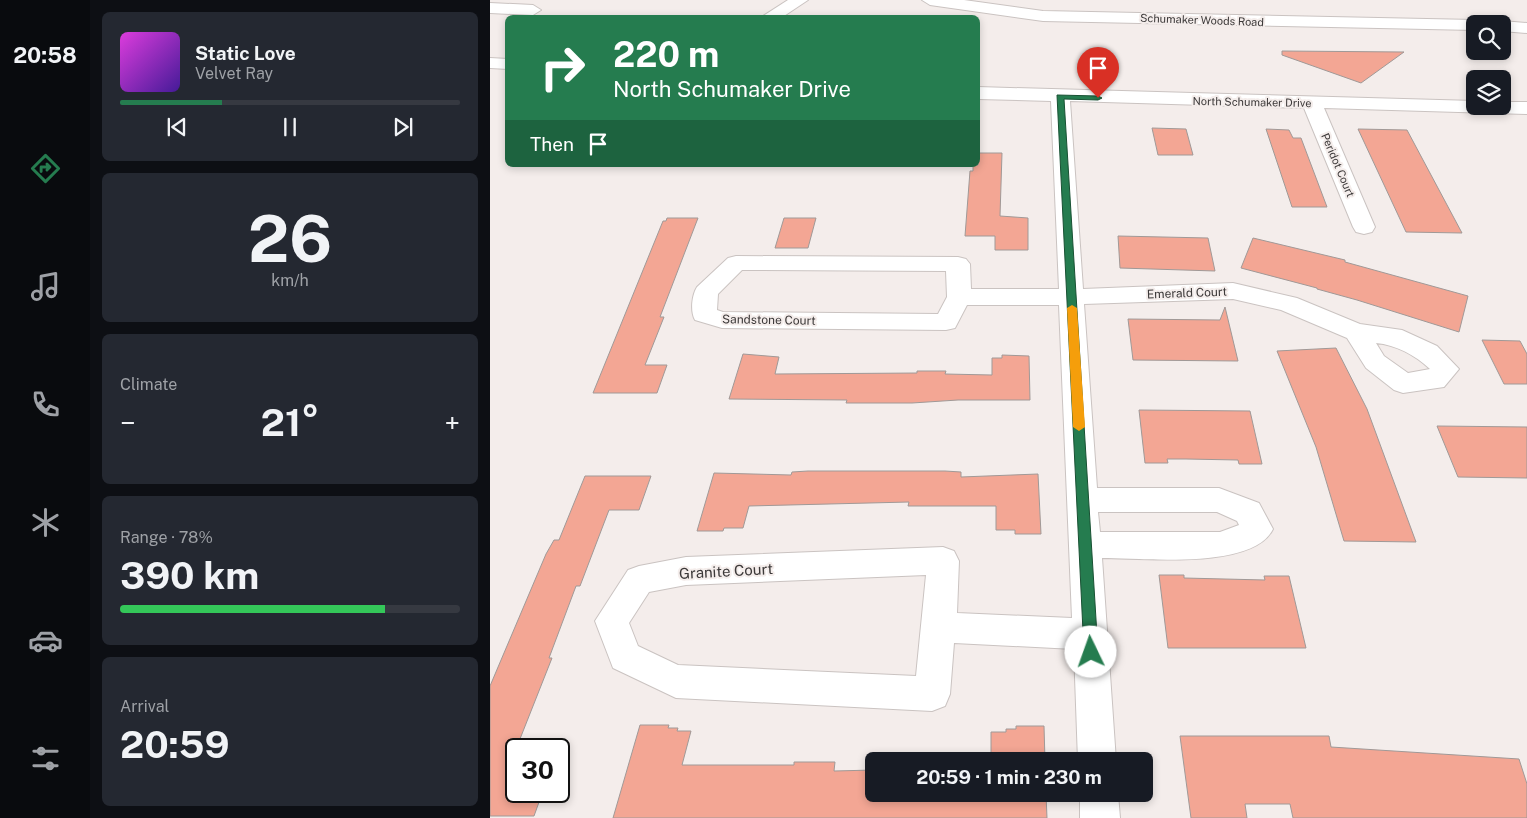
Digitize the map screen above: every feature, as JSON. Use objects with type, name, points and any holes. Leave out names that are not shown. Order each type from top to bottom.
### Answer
[{"type":"street","points":[[773,15],[800,0]]},
{"type":"street","name":"Schumaker Woods Road","points":[[930,0],[1043,16],[1466,25]]},
{"type":"street","points":[[490,8],[533,10]]},
{"type":"street","points":[[1511,27],[1527,28]]},
{"type":"street","points":[[490,63],[505,64]]},
{"type":"street","name":"North Schumaker Drive","points":[[980,93],[1060,97],[1527,108]]},
{"type":"street","points":[[1060,97],[1097,752]]},
{"type":"street","name":"Peridot Court","points":[[1312,103],[1364,227]]},
{"type":"street","name":"Sandstone Court","points":[[736,262],[958,264],[959,297],[946,322],[722,320],[704,314],[706,292],[736,262]]},
{"type":"street","name":"Emerald Court","points":[[1072,296],[1233,291],[1288,304],[1356,332]]},
{"type":"street","points":[[959,297],[1072,296]]},
{"type":"street","points":[[1083,500],[1220,500],[1248,512],[1258,529],[1240,540],[1220,545],[1085,545]]},
{"type":"street","name":"Granite Court","points":[[943,561],[939,627],[932,694],[676,681],[625,657],[612,622],[639,580],[686,571],[943,561]]},
{"type":"street","points":[[939,627],[1090,634]]},
{"type":"street","points":[[1099,802],[1100,818]]},
{"type":"building","points":[[1282,51],[1404,52],[1361,83],[1282,55]]},
{"type":"building","points":[[1152,128],[1186,129],[1193,155],[1158,155]]},
{"type":"building","points":[[1266,129],[1289,130],[1293,138],[1301,138],[1327,207],[1292,207]]},
{"type":"building","points":[[1358,129],[1407,130],[1462,233],[1406,232]]},
{"type":"building","points":[[980,153],[1002,153],[1000,216],[1028,218],[1028,250],[995,250],[995,236],[965,236],[970,171],[973,171],[973,167],[980,167]]},
{"type":"building","points":[[667,218],[698,218],[660,317],[664,317],[645,365],[667,365],[657,393],[593,393],[663,221],[666,221]]},
{"type":"building","points":[[784,218],[816,218],[808,248],[775,248]]},
{"type":"building","points":[[1118,236],[1208,238],[1215,271],[1120,268]]},
{"type":"building","points":[[1253,238],[1345,260],[1345,262],[1468,296],[1459,332],[1317,288],[1241,268]]},
{"type":"building","points":[[1225,307],[1238,361],[1133,360],[1128,319],[1220,320]]},
{"type":"building","points":[[1482,340],[1520,341],[1527,354],[1527,384],[1504,384]]},
{"type":"building","points":[[1336,348],[1367,409],[1416,542],[1344,541],[1316,447],[1277,351]]},
{"type":"building","points":[[743,354],[779,357],[775,374],[946,371],[945,374],[992,375],[992,358],[1002,358],[1002,355],[1029,356],[1030,400],[846,403],[847,400],[729,399]]},
{"type":"building","points":[[1139,410],[1250,411],[1262,464],[1239,464],[1238,460],[1186,459],[1167,459],[1168,463],[1145,463]]},
{"type":"building","points":[[1437,426],[1527,427],[1527,478],[1458,477]]},
{"type":"building","points":[[945,471],[961,472],[961,477],[1038,474],[1041,534],[1015,534],[1015,530],[996,530],[996,506],[908,506],[909,502],[749,506],[743,528],[724,528],[723,531],[697,531],[714,473],[791,475],[792,472]]},
{"type":"building","points":[[585,476],[651,476],[639,510],[609,510],[580,586],[576,586],[549,658],[552,658],[520,738],[505,738],[505,803],[539,803],[534,816],[490,816],[490,686],[546,554],[554,540],[559,540]]},
{"type":"building","points":[[1159,575],[1184,575],[1184,578],[1265,580],[1264,576],[1289,576],[1306,648],[1168,648]]},
{"type":"building","points":[[640,725],[669,725],[668,728],[678,728],[677,731],[691,731],[682,765],[794,765],[794,762],[835,762],[834,771],[865,770],[865,802],[1046,802],[1047,818],[613,818]]},
{"type":"building","points":[[1016,726],[1044,726],[1045,752],[991,752],[991,732],[1006,732],[1006,729],[1016,729]]},
{"type":"building","points":[[1180,736],[1329,736],[1331,747],[1519,759],[1527,784],[1527,818],[1293,818],[1290,804],[1245,804],[1247,818],[1191,818]]},
{"type":"slow traffic","points":[[1072,308],[1079,427]]},
{"type":"route","points":[[1091,652],[1060,97],[1098,98]]}]
